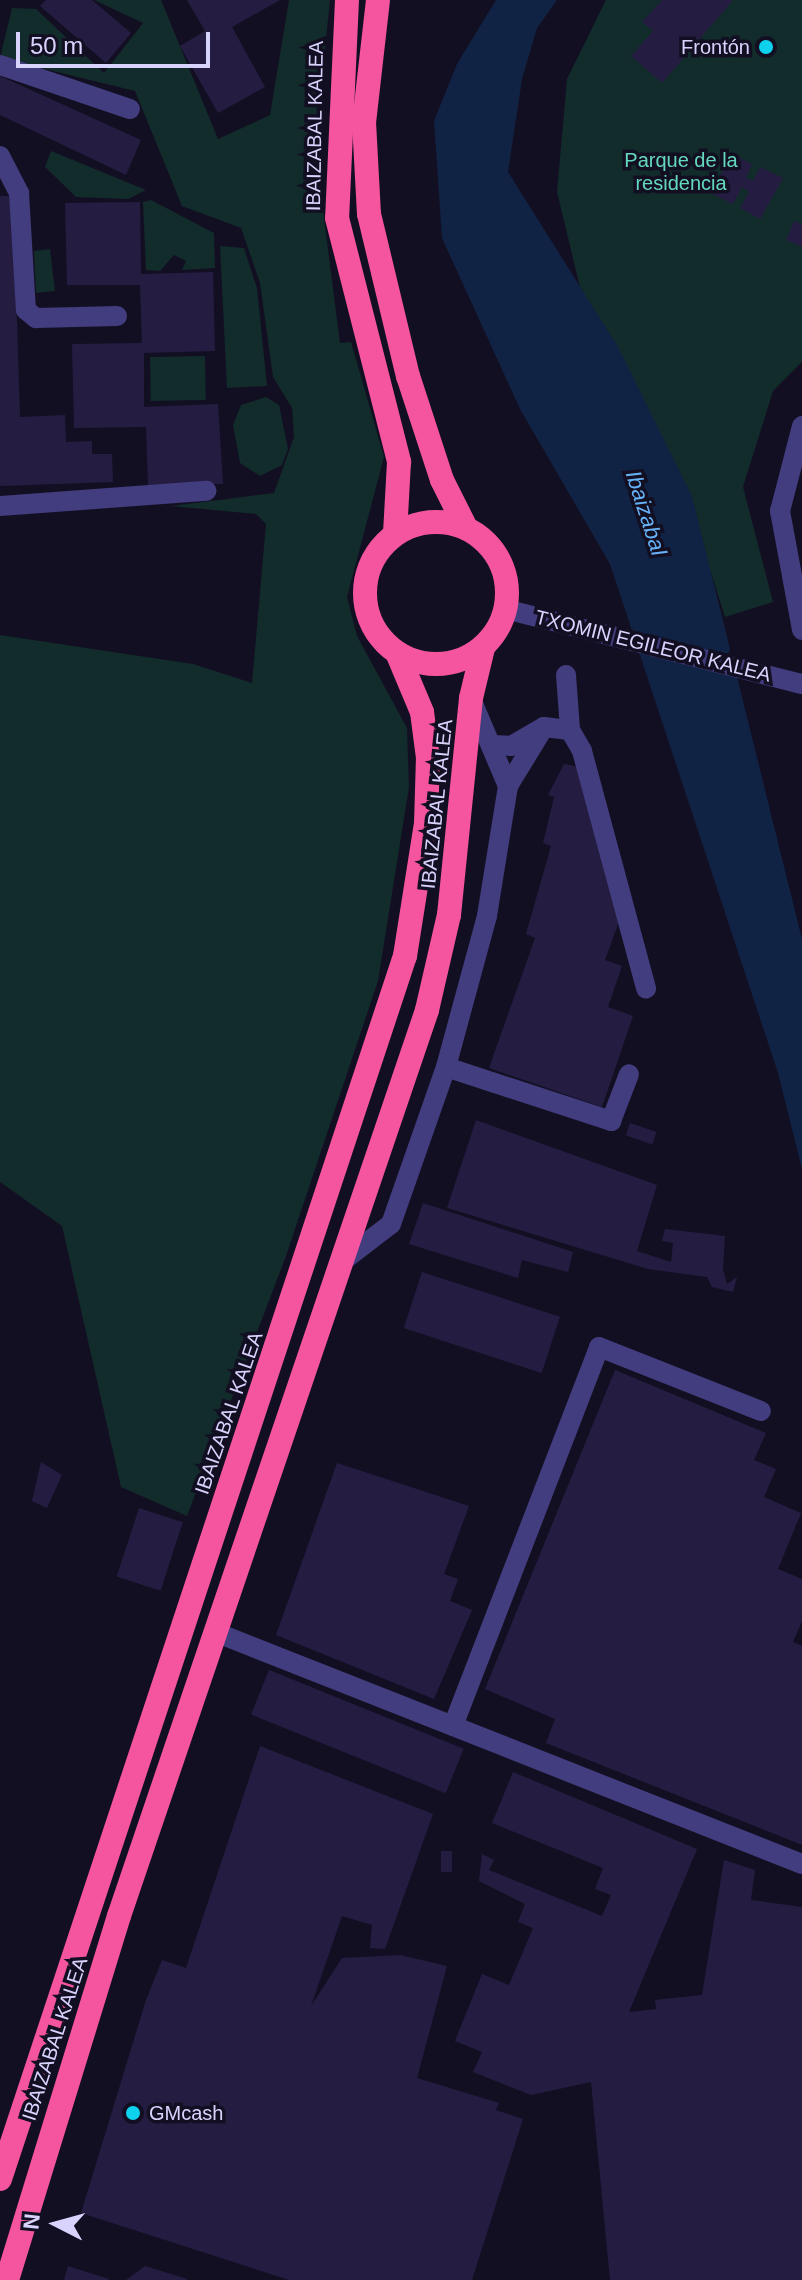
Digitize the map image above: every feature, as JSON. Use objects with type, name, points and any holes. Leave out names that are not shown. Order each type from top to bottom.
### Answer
[{"type":"highway","name":"IBAIZABAL KALEA","points":[[347,0],[337,218],[399,462],[395,534]]},
{"type":"highway","points":[[378,0],[364,122],[369,214],[408,376],[442,480],[466,528],[501,562],[505,609],[479,655],[441,665],[398,655],[375,630],[364,598],[372,562],[395,534],[417,523],[466,528]]},
{"type":"highway","name":"IBAIZABAL KALEA","points":[[0,2179],[405,956],[426,824],[428,758],[422,712],[398,655]]},
{"type":"highway","name":"IBAIZABAL KALEA","points":[[7,2280],[215,1632],[344,1260],[439,964],[458,858],[471,698],[479,655]]},
{"type":"street","points":[[0,65],[130,109]]},
{"type":"street","points":[[0,156],[19,193],[26,310],[36,318],[117,316]]},
{"type":"street","points":[[802,426],[780,511],[802,630]]},
{"type":"street","points":[[0,506],[206,491]]},
{"type":"street","name":"TXOMIN EGILEOR KALEA","points":[[505,609],[802,684]]},
{"type":"street","points":[[566,675],[570,730],[582,751],[646,989]]},
{"type":"street","points":[[471,698],[494,745],[508,786]]},
{"type":"street","points":[[494,745],[511,746],[544,727],[570,730]]},
{"type":"street","points":[[344,1260],[391,1224],[446,1067],[487,916],[508,786],[544,727]]},
{"type":"street","points":[[446,1067],[611,1121],[629,1074]]},
{"type":"street","points":[[453,1726],[599,1347],[761,1411]]},
{"type":"street","points":[[215,1632],[802,1864]]},
{"type":"green space","points":[[94,0],[161,0],[218,139],[270,115],[289,0],[330,0],[315,148],[340,343],[351,342],[384,457],[347,597],[357,636],[407,728],[409,787],[378,981],[286,1256],[187,1516],[121,1487],[62,1226],[0,1182],[0,635],[193,664],[252,683],[266,524],[256,514],[171,506],[274,493],[294,437],[292,408],[273,377],[260,283],[241,228],[182,206],[135,91],[0,58],[12,8],[36,9],[104,73],[143,23]]},
{"type":"green space","name":"Parque de la residencia","points":[[606,0],[802,0],[802,362],[773,391],[743,487],[773,602],[725,617],[678,468],[580,287],[557,192],[567,79]]},
{"type":"green space","points":[[51,151],[146,190],[128,199],[76,197],[45,167]]},
{"type":"green space","points":[[151,200],[214,233],[215,268],[182,270],[186,261],[174,255],[160,271],[146,270],[143,202]]},
{"type":"green space","points":[[220,246],[244,248],[257,288],[267,386],[227,388]]},
{"type":"green space","points":[[50,249],[55,291],[36,293],[34,251]]},
{"type":"green space","points":[[205,356],[206,400],[151,401],[150,357]]},
{"type":"green space","points":[[266,397],[279,405],[288,449],[282,465],[260,476],[240,463],[233,425],[241,405]]},
{"type":"water","name":"Ibaizabal","points":[[496,0],[557,0],[537,28],[522,79],[508,172],[618,347],[692,496],[802,939],[802,1169],[778,1073],[610,564],[520,409],[442,238],[434,121],[457,64]]},
{"type":"building","points":[[46,0],[92,0],[131,33],[106,63],[40,6]]},
{"type":"building","points":[[187,0],[280,0],[232,27],[265,87],[218,113],[180,46],[205,31]]},
{"type":"building","points":[[662,0],[733,0],[662,83],[631,56],[653,31],[642,22]]},
{"type":"building","points":[[0,76],[141,140],[126,175],[0,115]]},
{"type":"building","points":[[732,154],[752,164],[746,178],[753,181],[760,167],[783,178],[760,219],[740,208],[749,192],[742,187],[733,204],[711,193]]},
{"type":"building","points":[[0,196],[13,196],[20,417],[65,415],[66,442],[92,441],[92,454],[112,454],[113,482],[0,486]]},
{"type":"building","points":[[140,202],[141,274],[213,272],[215,351],[144,353],[144,407],[218,404],[223,484],[148,485],[146,427],[74,428],[72,344],[142,343],[140,285],[67,285],[65,203]]},
{"type":"building","points":[[794,221],[802,224],[802,247],[786,240]]},
{"type":"building","points":[[564,764],[579,767],[622,913],[605,960],[622,966],[608,1007],[633,1016],[602,1107],[489,1068],[535,938],[526,934],[551,846],[543,843],[554,797],[548,795]]},
{"type":"building","points":[[476,1120],[657,1185],[637,1251],[671,1262],[673,1243],[662,1241],[665,1229],[725,1236],[723,1269],[727,1284],[737,1277],[733,1292],[712,1287],[707,1277],[648,1269],[447,1208]]},
{"type":"building","points":[[630,1123],[656,1132],[652,1144],[626,1135]]},
{"type":"building","points":[[423,1203],[573,1252],[568,1272],[522,1260],[518,1278],[409,1244]]},
{"type":"building","points":[[422,1272],[560,1317],[542,1373],[404,1328]]},
{"type":"building","points":[[615,1370],[766,1433],[754,1460],[776,1469],[764,1497],[801,1513],[778,1569],[802,1579],[802,1621],[793,1642],[802,1646],[802,1845],[546,1743],[555,1719],[485,1689]]},
{"type":"building","points":[[41,1462],[62,1475],[47,1508],[32,1501]]},
{"type":"building","points":[[337,1463],[469,1506],[444,1574],[458,1579],[450,1601],[472,1610],[434,1699],[276,1635]]},
{"type":"building","points":[[139,1508],[183,1522],[160,1591],[117,1576]]},
{"type":"building","points":[[269,1670],[464,1749],[446,1793],[251,1715]]},
{"type":"building","points":[[260,1746],[433,1814],[385,1949],[370,1948],[372,1925],[342,1916],[311,2006],[342,1958],[400,1955],[447,1966],[417,2078],[499,2103],[496,2110],[523,2119],[472,2280],[289,2280],[81,2213],[146,2000],[162,1960],[186,1968]]},
{"type":"building","points":[[513,1772],[697,1849],[629,2012],[656,2009],[655,2000],[702,1995],[724,1860],[755,1870],[751,1900],[802,1907],[802,2280],[610,2280],[591,2082],[531,2095],[473,2072],[482,2052],[455,2041],[482,1974],[509,1985],[533,1928],[518,1922],[525,1904],[479,1881],[482,1854],[494,1860],[489,1870],[602,1916],[611,1895],[595,1889],[603,1868],[492,1823]]},
{"type":"building","points":[[441,1851],[452,1851],[452,1872],[441,1872]]},
{"type":"building","points":[[68,2266],[109,2279],[109,2280],[64,2280]]},
{"type":"building","points":[[145,2266],[187,2279],[187,2280],[126,2280]]},
{"type":"place","name":"Frontón","points":[[766,47]]},
{"type":"place","name":"GMcash","points":[[133,2113]]}]
